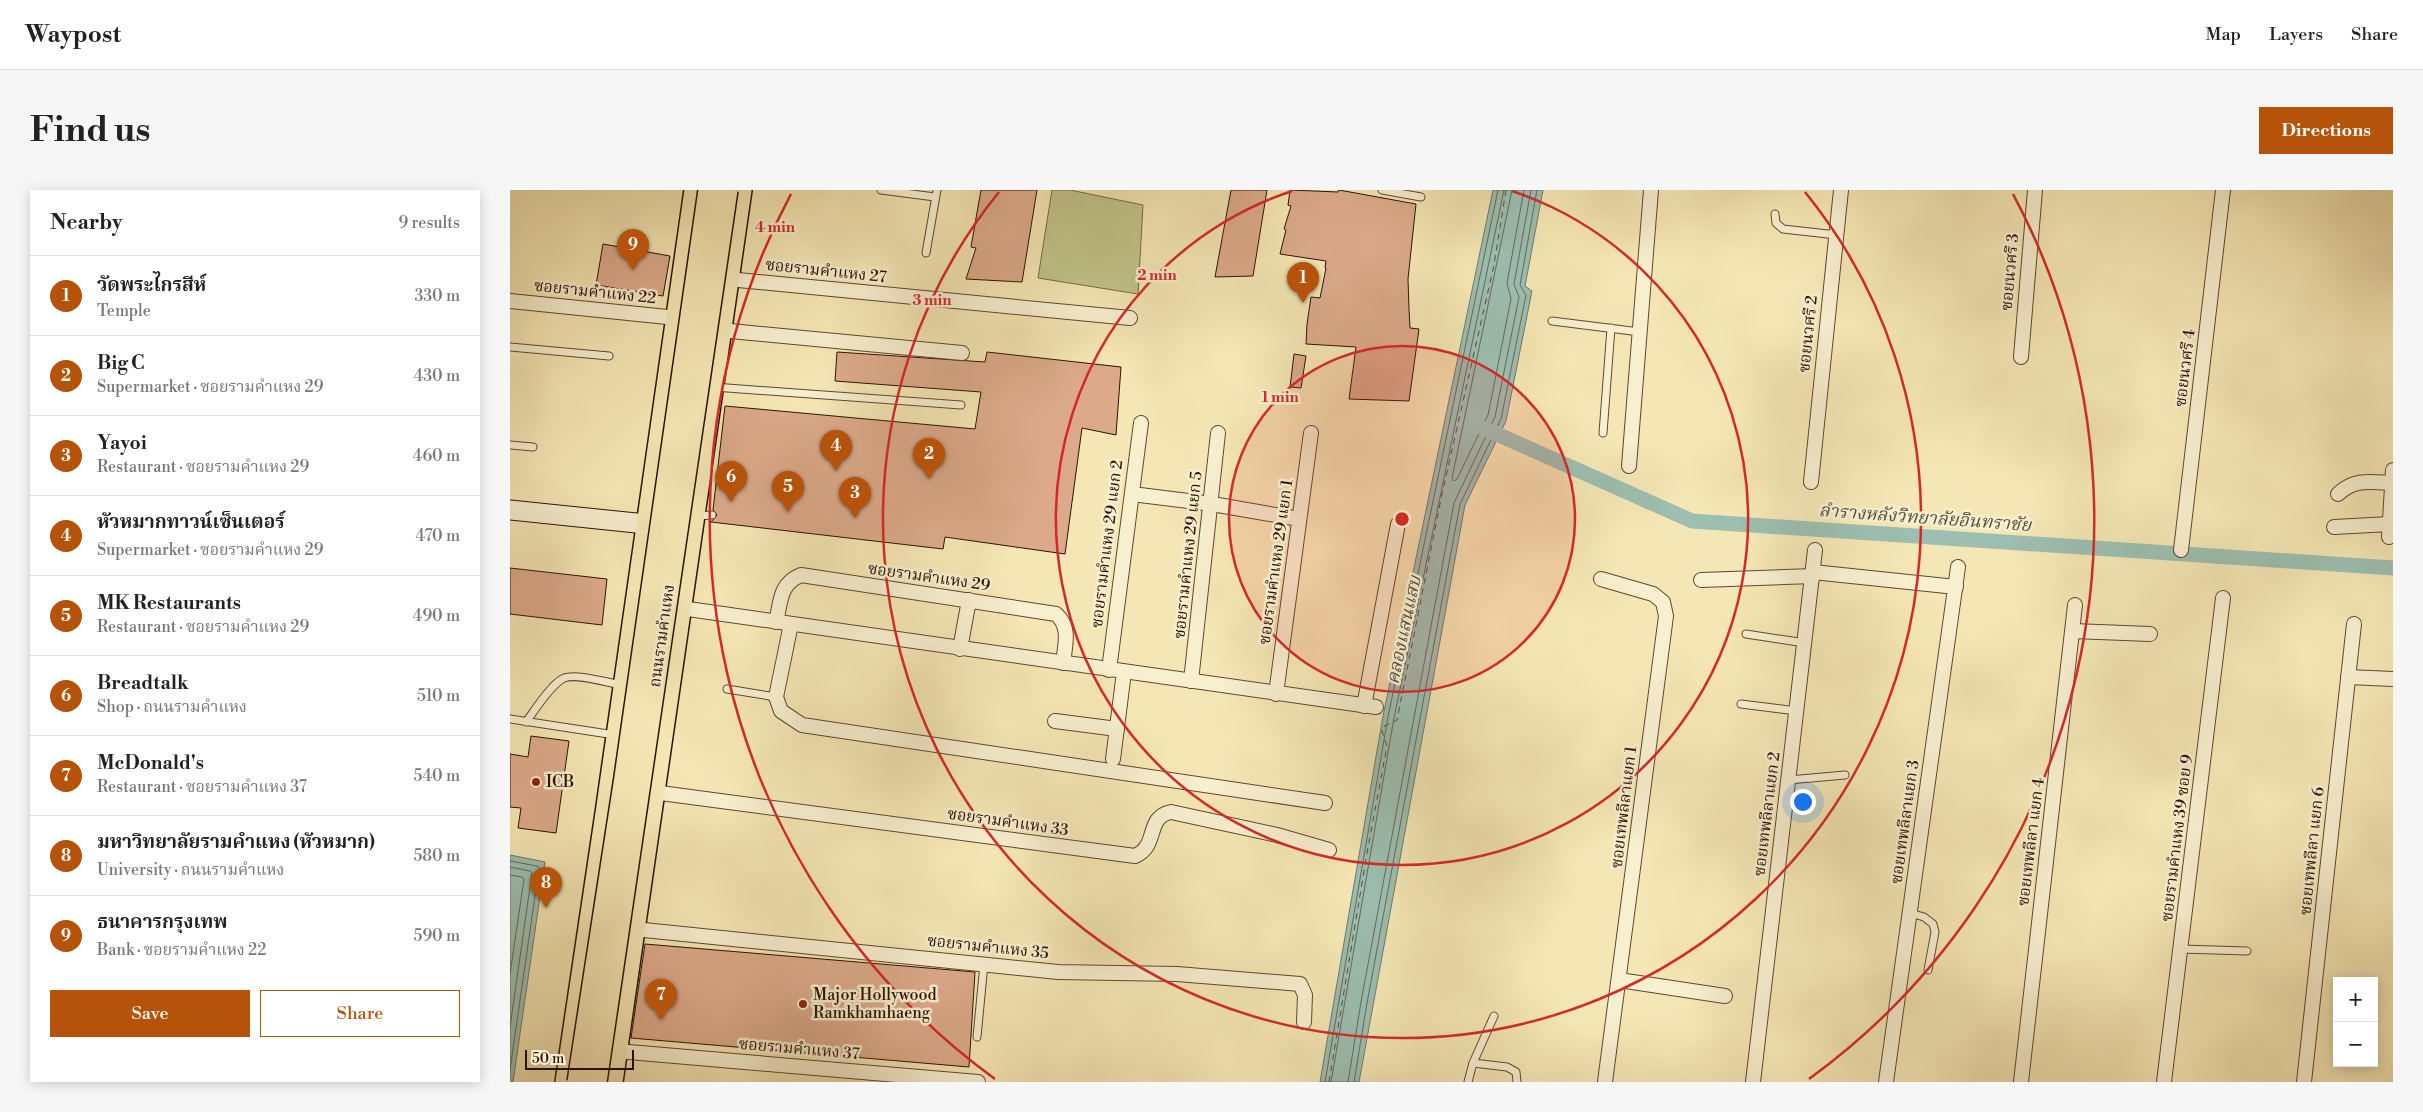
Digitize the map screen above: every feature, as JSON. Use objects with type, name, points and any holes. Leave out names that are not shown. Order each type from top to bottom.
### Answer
[{"type":"main road","name":"ถนนรามคำแหง","points":[[578,1082],[626,768],[709,190]]},
{"type":"main road","name":"ถนนรามคำแหง","points":[[596,1082],[728,190]]},
{"type":"main road","name":"ถนนรามคำแหง","points":[[612,1082],[681,608],[703,515],[712,387],[741,190]]},
{"type":"main road","name":"ถนนรามคำแหง","points":[[566,1082],[626,685],[646,524],[693,200]]},
{"type":"main road","points":[[693,200],[737,215]]},
{"type":"main road","points":[[510,510],[646,524],[703,515]]},
{"type":"street","points":[[1629,466],[1651,190]]},
{"type":"street","name":"ซอยนวศรี 2","points":[[1810,482],[1841,190]]},
{"type":"street","name":"ซอยนวศรี 3","points":[[2021,357],[2035,190]]},
{"type":"street","name":"ซอยนวศรี 4","points":[[2181,550],[2223,190]]},
{"type":"street","name":"ซอยรามคำแหง 27","points":[[728,279],[1130,318]]},
{"type":"street","name":"ซอยรามคำแหง 22","points":[[510,301],[677,318]]},
{"type":"street","points":[[720,330],[962,353]]},
{"type":"street","name":"ซอยรามคำแหง 29 แยก 2","points":[[1109,670],[1140,423]]},
{"type":"street","name":"ซอยรามคำแหง 29 แยก 5","points":[[1191,681],[1212,504],[1218,433]]},
{"type":"street","name":"ซอยรามคำแหง 29 แยก 1","points":[[1276,694],[1311,433]]},
{"type":"street","points":[[2334,527],[2389,531],[2393,477],[2347,485],[2338,494]]},
{"type":"street","points":[[1132,494],[1212,504],[1299,519]]},
{"type":"street","points":[[681,608],[1370,706],[1398,524]]},
{"type":"street","name":"ซอยเทพลีลาแยก 2","points":[[1753,1082],[1815,550]]},
{"type":"street","name":"ซอยเทพลีลาแยก 3","points":[[1886,1082],[1958,567]]},
{"type":"street","points":[[1701,580],[1813,574],[1956,587]]},
{"type":"street","name":"ซอยรามคำแหง 29","points":[[776,622],[784,587],[790,579],[801,576],[1056,614],[1063,620],[1067,628],[1063,663]]},
{"type":"street","name":"ซอยเทพลีลาแยก 1","points":[[1600,579],[1653,594],[1663,602],[1666,616],[1605,1082]]},
{"type":"street","name":"ซอยรามคำแหง 39 ซอย 9","points":[[2164,1082],[2223,598]]},
{"type":"street","points":[[960,648],[968,600]]},
{"type":"street","name":"ซอยเทพลีลา แยก 4","points":[[2021,1082],[2076,605]]},
{"type":"street","points":[[791,624],[776,697],[781,711],[802,726],[1325,803]]},
{"type":"street","name":"ซอยเทพลีลา แยก 6","points":[[2304,1082],[2354,624]]},
{"type":"street","points":[[2073,631],[2150,634]]},
{"type":"street","points":[[1113,759],[1124,672]]},
{"type":"street","points":[[2348,677],[2393,680]]},
{"type":"street","points":[[1055,721],[1116,729]]},
{"type":"street","name":"ซอยรามคำแหง 33","points":[[653,792],[1135,856],[1144,852],[1151,842],[1156,822],[1164,813],[1172,812],[1277,835],[1329,850]]},
{"type":"street","name":"ซอยรามคำแหง 35","points":[[634,929],[1073,973],[1177,974],[1300,984],[1305,994],[1304,1022]]},
{"type":"street","points":[[1619,980],[1725,996]]},
{"type":"street","name":"ซอยรามคำแหง 37","points":[[616,1051],[978,1082]]},
{"type":"lane","points":[[882,190],[936,194],[926,253]]},
{"type":"lane","points":[[1382,190],[1421,197]]},
{"type":"lane","points":[[1775,214],[1776,223],[1784,229],[1836,235]]},
{"type":"lane","points":[[1552,322],[1640,332]]},
{"type":"lane","points":[[1603,433],[1611,328]]},
{"type":"lane","points":[[510,347],[608,356]]},
{"type":"lane","points":[[712,387],[961,405]]},
{"type":"lane","points":[[510,445],[533,447]]},
{"type":"lane","points":[[1746,634],[1805,643]]},
{"type":"lane","points":[[526,722],[556,683],[566,678],[580,677],[626,685]]},
{"type":"lane","points":[[727,689],[776,697]]},
{"type":"lane","points":[[1741,704],[1797,711]]},
{"type":"lane","points":[[510,719],[618,736]]},
{"type":"lane","points":[[1788,780],[1845,775]]},
{"type":"lane","points":[[1910,913],[1924,917],[1933,924],[1935,932],[1928,970]]},
{"type":"lane","points":[[2181,949],[2247,951]]},
{"type":"lane","points":[[977,1037],[984,964]]},
{"type":"lane","points":[[1468,1082],[1472,1063],[1494,1016]]},
{"type":"lane","points":[[1472,1063],[1506,1067],[1516,1072],[1517,1082]]},
{"type":"green space","points":[[1052,190],[1070,190],[1143,205],[1138,294],[1038,278]]},
{"type":"water","name":"คลองแสนแสบ","points":[[1493,190],[1543,190],[1525,286],[1532,291],[1506,421],[1465,505],[1359,1082],[1320,1082],[1383,716]]},
{"type":"water","points":[[510,855],[545,862],[513,1082],[510,1082]]},
{"type":"building","points":[[981,190],[1037,190],[1022,282],[966,279],[976,248],[971,247]]},
{"type":"building","points":[[1231,190],[1267,190],[1253,276],[1215,277]]},
{"type":"building","points":[[1290,190],[1338,192],[1339,190],[1416,204],[1408,279],[1410,328],[1419,329],[1409,401],[1349,399],[1356,347],[1306,344],[1311,297],[1320,298],[1326,261],[1280,254],[1286,230],[1284,229],[1291,206],[1288,205]]},
{"type":"building","points":[[603,244],[670,256],[663,296],[596,285]]},
{"type":"building","points":[[837,352],[985,362],[987,352],[1121,367],[1116,435],[1082,428],[1065,554],[945,537],[943,549],[711,522],[717,515],[713,510],[725,406],[975,429],[981,392],[835,381]]},
{"type":"building","points":[[1294,354],[1306,356],[1301,388],[1290,387]]},
{"type":"building","points":[[510,568],[607,579],[602,625],[510,614]]},
{"type":"building","name":"ICB","points":[[531,736],[569,741],[556,833],[518,828],[521,808],[510,807],[510,754],[528,757]]},
{"type":"building","name":"Major Hollywood Ramkhamhaeng","points":[[645,944],[975,972],[969,1067],[631,1038]]},
{"type":"waterway","name":"ลำรางหลังวิทยาลัยอินทราชัย","points":[[1481,427],[1692,521],[2393,568]]},
{"type":"ferry route","points":[[1329,1082],[1367,853],[1387,746],[1381,728],[1397,720],[1442,494],[1494,265],[1506,190]]},
{"type":"place","name":"ธนาคารกรุงเทพ","points":[[633,270]]},
{"type":"place","name":"วัดพระไกรสีห์","points":[[1303,303]]},
{"type":"place","name":"หัวหมากทาวน์เซ็นเตอร์","points":[[836,471]]},
{"type":"place","name":"Big C","points":[[929,479]]},
{"type":"place","name":"Breadtalk","points":[[731,502]]},
{"type":"place","name":"MK Restaurants","points":[[788,512]]},
{"type":"place","name":"Yayoi","points":[[855,518]]},
{"type":"place","name":"ICB","points":[[536,782]]},
{"type":"place","name":"มหาวิทยาลัยรามคำแหง (หัวหมาก)","points":[[546,908]]},
{"type":"place","name":"Major Hollywood Ramkhamhaeng","points":[[803,1004]]},
{"type":"place","name":"McDonald's","points":[[661,1020]]}]
